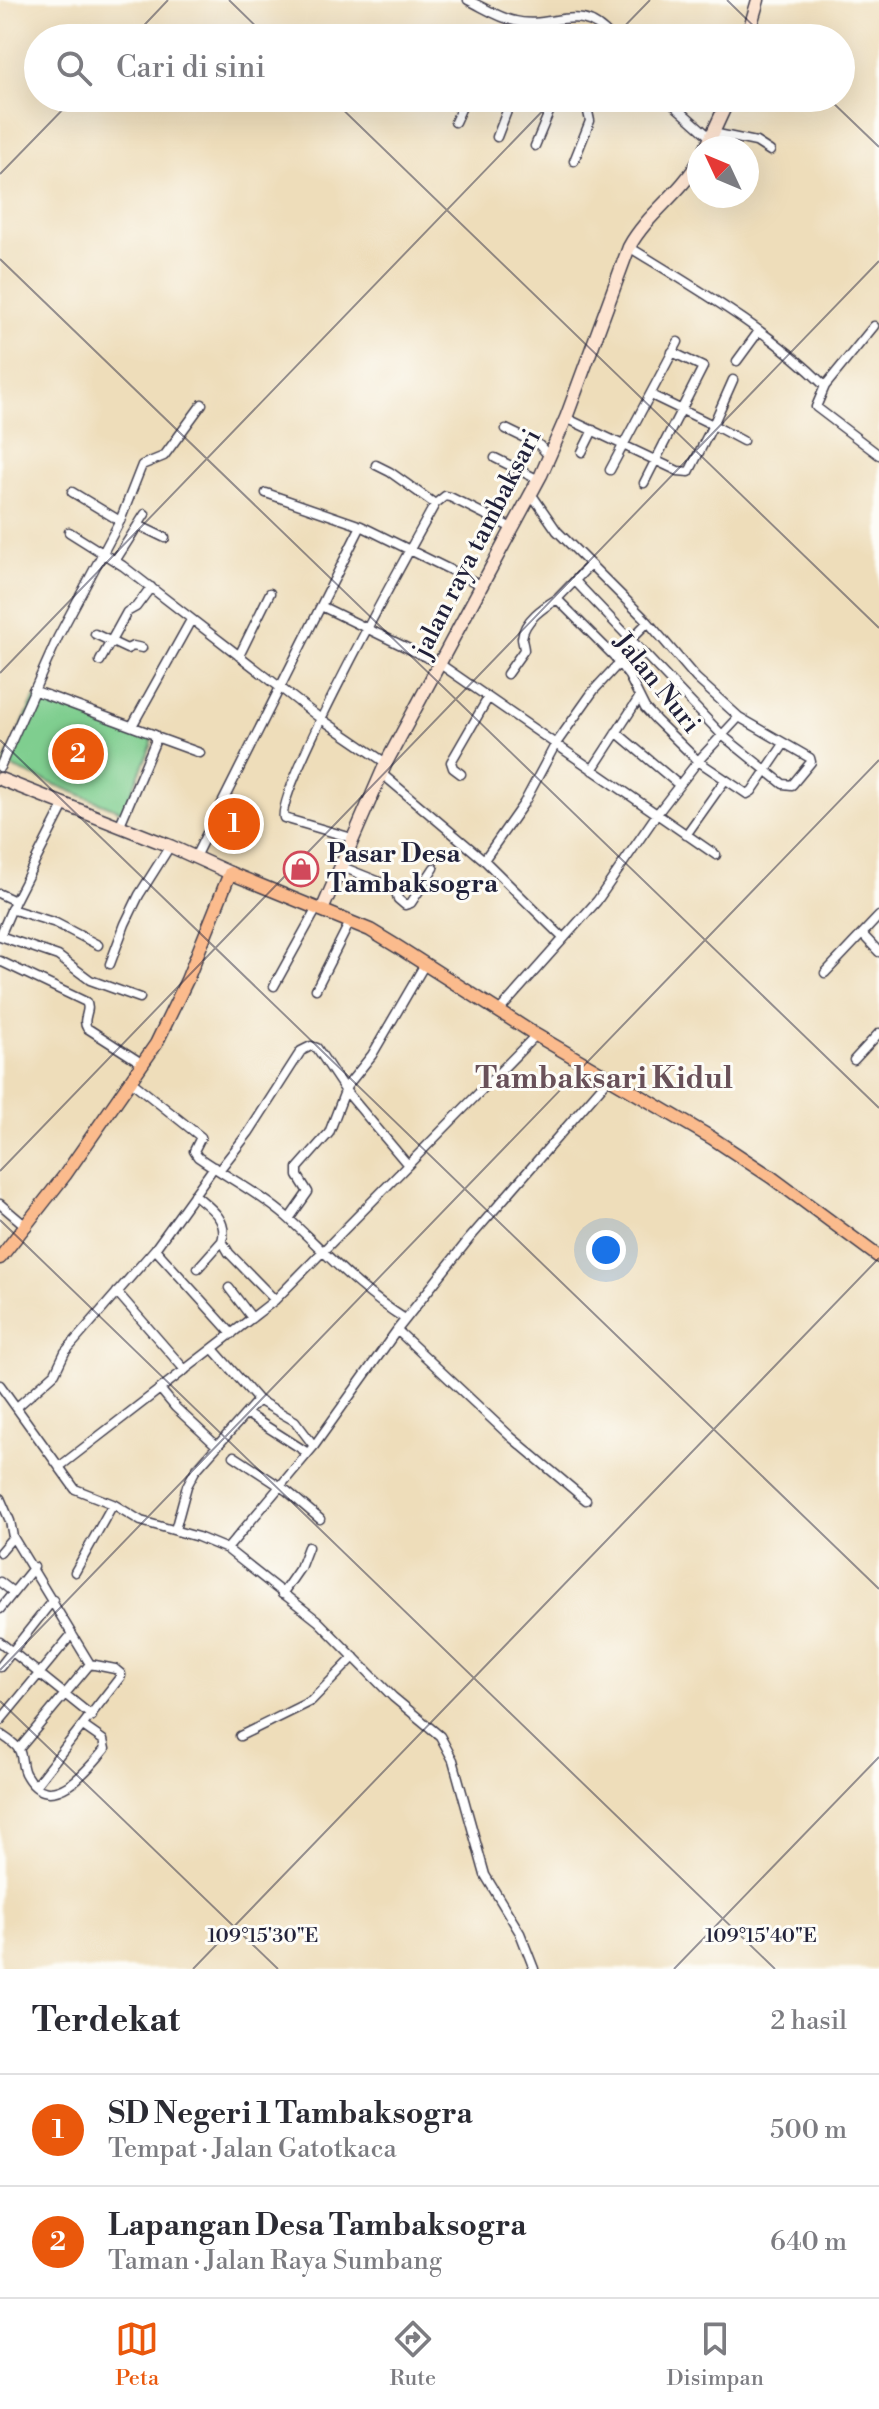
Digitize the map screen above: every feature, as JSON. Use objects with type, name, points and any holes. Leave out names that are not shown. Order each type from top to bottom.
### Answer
[{"type":"main road","points":[[0,1258],[27,1227],[132,1082],[161,1035],[230,873],[370,930],[536,1035],[712,1138],[771,1177],[879,1257]]},
{"type":"street","points":[[468,0],[516,22],[580,17],[597,24]]},
{"type":"street","points":[[751,24],[758,0]]},
{"type":"street","points":[[455,122],[460,112]]},
{"type":"street","points":[[497,137],[507,112]]},
{"type":"street","points":[[535,146],[549,112]]},
{"type":"street","points":[[574,161],[590,121],[588,112]]},
{"type":"street","points":[[681,112],[706,136]]},
{"type":"street","points":[[712,136],[723,112]]},
{"type":"street","points":[[759,144],[770,151]]},
{"type":"street","name":"jalan raya tambaksari","points":[[319,909],[383,768],[532,495],[566,418],[629,247],[638,230],[687,180]]},
{"type":"street","points":[[629,247],[759,331],[801,362],[825,386]]},
{"type":"street","points":[[874,326],[825,386],[816,407],[879,455]]},
{"type":"street","points":[[737,361],[759,331]]},
{"type":"street","points":[[610,470],[678,342]]},
{"type":"street","points":[[644,483],[703,367],[672,352]]},
{"type":"street","points":[[566,418],[678,471],[689,472],[733,380]]},
{"type":"street","points":[[651,395],[743,441]]},
{"type":"street","points":[[0,767],[58,637],[120,521],[144,463],[164,456],[202,404]]},
{"type":"street","points":[[506,429],[539,445],[549,456]]},
{"type":"street","points":[[582,452],[593,430]]},
{"type":"street","points":[[495,458],[539,480]]},
{"type":"street","points":[[376,465],[435,504]]},
{"type":"street","points":[[72,492],[120,521]]},
{"type":"street","points":[[266,493],[361,526],[481,585]]},
{"type":"street","points":[[532,495],[557,531],[648,622],[696,678],[739,717],[809,756],[809,765],[799,780],[788,786],[722,735],[575,581]]},
{"type":"street","points":[[352,838],[281,815],[293,776],[321,719],[435,504],[445,496],[450,497],[512,528]]},
{"type":"street","points":[[115,561],[145,514]]},
{"type":"street","points":[[138,525],[165,538]]},
{"type":"street","points":[[195,857],[361,526]]},
{"type":"street","points":[[69,532],[151,587],[383,768],[484,860],[563,938]]},
{"type":"street","points":[[507,674],[524,650],[522,637],[530,622],[590,565]]},
{"type":"street","points":[[100,661],[127,612],[136,607],[151,587]]},
{"type":"street","points":[[239,656],[270,593]]},
{"type":"street","name":"Jalan Nuri","points":[[557,599],[617,659],[639,698],[656,720],[698,761],[747,794],[766,771]]},
{"type":"street","points":[[321,606],[440,664],[716,855]]},
{"type":"street","points":[[132,726],[191,620]]},
{"type":"street","points":[[484,860],[524,803],[555,745],[630,640],[648,622]]},
{"type":"street","points":[[95,634],[127,649],[133,646],[142,648]]},
{"type":"street","points":[[33,690],[200,753]]},
{"type":"street","points":[[461,774],[451,762],[488,698]]},
{"type":"street","points":[[592,770],[639,698]]},
{"type":"street","points":[[500,1010],[603,894],[679,785],[739,717]]},
{"type":"street","points":[[616,732],[679,785]]},
{"type":"street","points":[[119,827],[156,737]]},
{"type":"street","points":[[766,771],[784,744]]},
{"type":"street","points":[[0,779],[230,873]]},
{"type":"street","points":[[686,835],[725,780]]},
{"type":"street","points":[[64,805],[0,936],[58,956],[90,980],[140,998]]},
{"type":"street","points":[[110,964],[134,905],[170,846]]},
{"type":"street","points":[[340,866],[395,888],[398,899],[405,905],[411,903],[434,868]]},
{"type":"street","points":[[0,894],[13,905],[98,945]]},
{"type":"street","points":[[274,986],[319,909]]},
{"type":"street","points":[[825,973],[879,916]]},
{"type":"street","points":[[316,989],[350,922]]},
{"type":"street","points":[[863,935],[879,952]]},
{"type":"street","points":[[0,961],[86,1002],[88,1007],[84,1020],[87,1028],[143,1064]]},
{"type":"street","points":[[289,1219],[308,1192],[298,1176],[298,1168],[329,1133],[345,1090],[372,1055],[425,964]]},
{"type":"street","points":[[854,1060],[879,1033]]},
{"type":"street","points":[[59,1467],[275,1300],[536,1035]]},
{"type":"street","points":[[17,1407],[55,1373],[65,1352],[155,1249],[194,1194],[249,1132],[304,1048],[317,1048],[345,1090],[408,1165]]},
{"type":"street","points":[[227,1549],[311,1450],[405,1319],[476,1230],[609,1078]]},
{"type":"street","points":[[132,1082],[201,1137],[194,1153],[289,1219],[370,1296],[405,1319]]},
{"type":"street","points":[[194,1194],[213,1209],[224,1229],[222,1241],[198,1268]]},
{"type":"street","points":[[0,1204],[27,1227]]},
{"type":"street","points":[[222,1241],[229,1253],[275,1300]]},
{"type":"street","points":[[155,1249],[232,1334]]},
{"type":"street","points":[[229,1288],[252,1318]]},
{"type":"street","points":[[117,1292],[185,1370]]},
{"type":"street","points":[[397,1330],[511,1437],[586,1500]]},
{"type":"street","points":[[213,1349],[258,1400],[295,1421],[311,1450]]},
{"type":"street","points":[[0,1385],[75,1489],[113,1504],[141,1521],[227,1549],[318,1621],[393,1697],[440,1736],[448,1748],[485,1875],[520,1933],[534,1969]]},
{"type":"street","points":[[160,1389],[217,1446]]},
{"type":"street","points":[[175,1530],[189,1480],[258,1400]]},
{"type":"street","points":[[247,1414],[311,1450]]},
{"type":"street","points":[[234,1456],[320,1519]]},
{"type":"street","points":[[0,1498],[13,1537],[34,1567],[90,1664],[115,1669],[121,1674],[92,1716],[35,1786]]},
{"type":"street","points":[[75,1572],[113,1504]]},
{"type":"street","points":[[0,1552],[13,1537]]},
{"type":"street","points":[[282,1594],[300,1568],[308,1547]]},
{"type":"street","points":[[0,1609],[34,1567]]},
{"type":"street","points":[[0,1582],[13,1592]]},
{"type":"street","points":[[0,1667],[53,1600]]},
{"type":"street","points":[[0,1721],[72,1634]]},
{"type":"street","points":[[0,1642],[92,1716]]},
{"type":"street","points":[[240,1736],[311,1701],[354,1657]]},
{"type":"street","points":[[19,1749],[90,1664]]},
{"type":"street","points":[[0,1734],[19,1749],[24,1773],[35,1786],[51,1791],[66,1788],[79,1780],[105,1749],[105,1744],[83,1726]]},
{"type":"green space","points":[[39,697],[151,738],[152,744],[123,812],[4,764],[34,699]]},
{"type":"place","name":"Lapangan Desa Tambaksogra","points":[[78,754]]},
{"type":"place","name":"SD Negeri 1 Tambaksogra","points":[[234,824]]},
{"type":"place","name":"Pasar Desa Tambaksogra","points":[[301,869]]},
{"type":"district","name":"Tambaksari Kidul","points":[[604,1079]]}]
